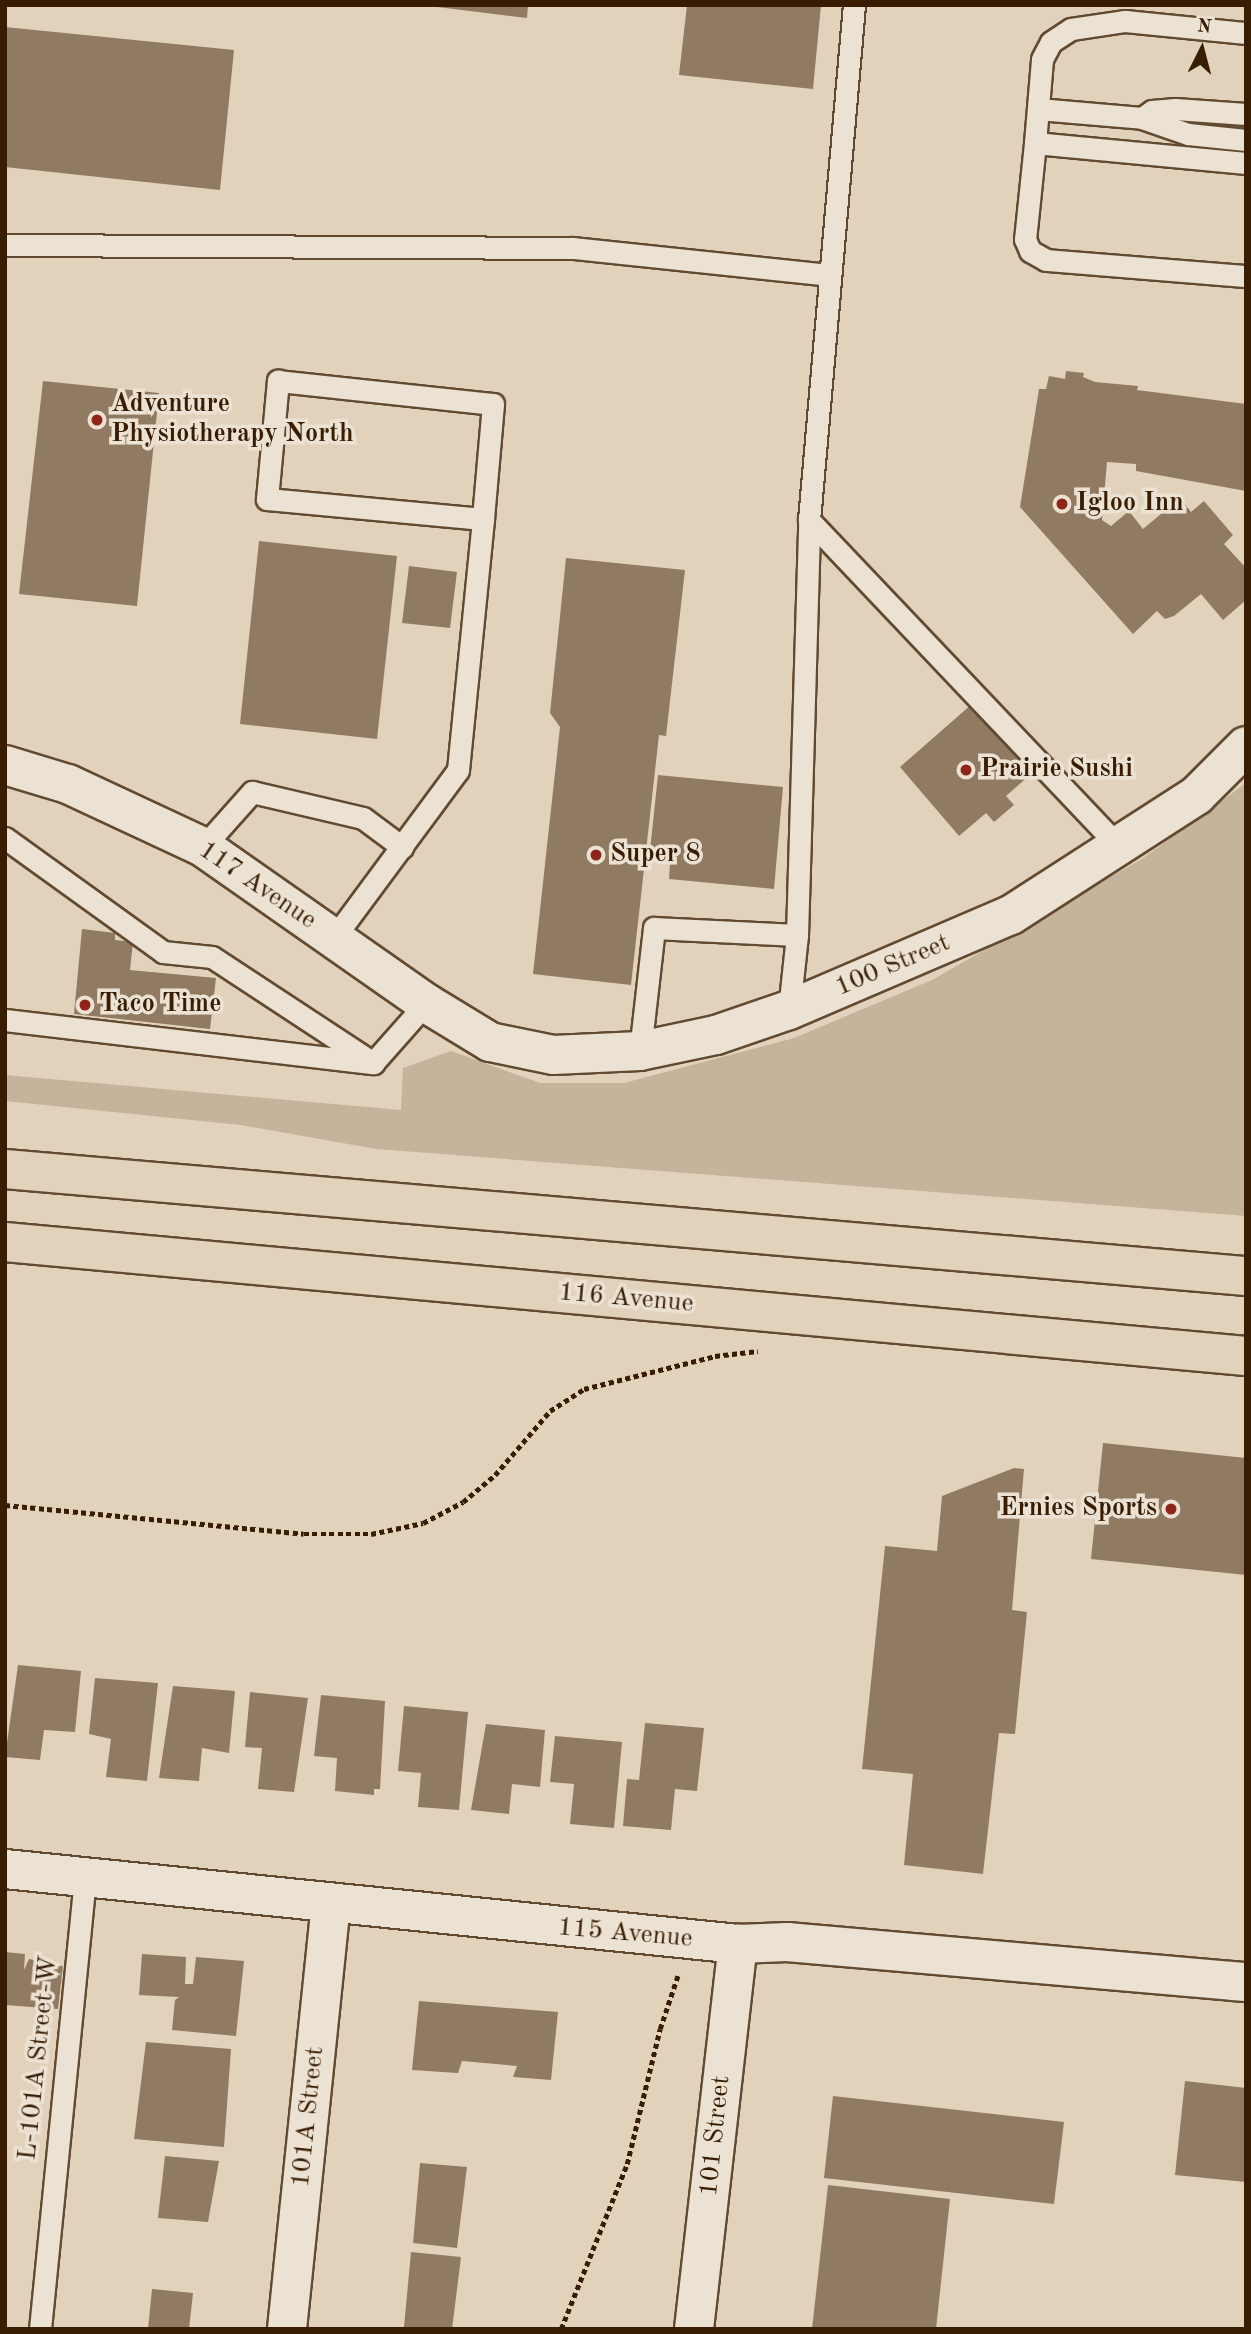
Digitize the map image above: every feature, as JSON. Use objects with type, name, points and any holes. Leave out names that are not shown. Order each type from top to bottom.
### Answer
[{"type":"main road","points":[[5,1169],[1246,1276]]},
{"type":"main road","name":"116 Avenue","points":[[5,1242],[1246,1356]]},
{"type":"street","name":"100 Street","points":[[491,1042],[552,1055],[640,1051],[716,1035],[789,1010],[1011,915],[1120,848],[1197,795],[1246,746]]},
{"type":"street","name":"117 Avenue","points":[[5,765],[68,784],[202,848],[426,1003],[491,1042]]},
{"type":"street","name":"115 Avenue","points":[[5,1869],[689,1941],[738,1944],[787,1942],[1246,1982]]},
{"type":"street","name":"101A Street","points":[[287,2329],[331,1905]]},
{"type":"street","name":"101 Street","points":[[694,2329],[738,1944]]},
{"type":"lane","points":[[789,1010],[797,935],[809,520],[828,275],[854,5]]},
{"type":"lane","points":[[1246,33],[1125,21],[1071,29],[1052,42],[1042,58],[1024,239],[1030,251],[1046,260],[1246,276]]},
{"type":"lane","points":[[1038,109],[1143,118],[1188,134],[1246,140]]},
{"type":"lane","points":[[1143,118],[1152,111],[1175,109],[1246,114]]},
{"type":"lane","points":[[1035,143],[1246,163]]},
{"type":"lane","points":[[5,244],[573,248],[828,275]]},
{"type":"lane","points":[[334,939],[458,770],[493,404],[278,381],[267,499],[482,519]]},
{"type":"lane","points":[[809,520],[1120,848]]},
{"type":"lane","points":[[202,848],[252,792],[363,818],[402,847]]},
{"type":"lane","points":[[5,838],[163,951],[212,957],[373,1063]]},
{"type":"lane","points":[[640,1051],[654,928],[797,935]]},
{"type":"lane","points":[[373,1063],[426,1003]]},
{"type":"lane","points":[[5,1020],[373,1063]]},
{"type":"lane","name":"L-101A Street-W","points":[[40,2329],[85,1877]]},
{"type":"path","points":[[5,1505],[304,1534],[384,1531],[423,1523],[463,1502],[495,1475],[550,1411],[583,1389],[715,1356],[766,1350]]},
{"type":"path","points":[[561,2329],[627,2164],[660,2029],[689,1941]]},
{"type":"shaded area","points":[[1246,783],[1246,1216],[376,1149],[241,1125],[5,1101],[5,1075],[401,1110],[403,1068],[451,1051],[540,1083],[624,1083],[794,1038],[932,980],[1142,859]]},
{"type":"building","points":[[421,5],[528,5],[527,18]]},
{"type":"building","points":[[687,5],[821,5],[813,89],[679,75]]},
{"type":"building","points":[[5,27],[234,50],[220,190],[5,167]]},
{"type":"building","name":"Igloo Inn","points":[[1066,371],[1084,373],[1083,377],[1095,382],[1138,386],[1137,390],[1246,404],[1246,491],[1136,471],[1136,464],[1107,462],[1102,520],[1111,526],[1129,511],[1143,529],[1180,498],[1191,512],[1204,501],[1233,535],[1224,544],[1246,568],[1246,600],[1223,620],[1201,594],[1174,616],[1165,619],[1157,611],[1133,634],[1020,507],[1039,389],[1046,389],[1049,376],[1065,379]]},
{"type":"building","points":[[43,381],[159,393],[137,606],[19,594]]},
{"type":"building","points":[[259,541],[397,556],[377,739],[240,724]]},
{"type":"building","name":"Super 8","points":[[566,558],[685,570],[666,736],[659,735],[631,985],[533,974],[560,727],[550,713]]},
{"type":"building","points":[[409,566],[457,572],[450,628],[402,623]]},
{"type":"building","name":"Prairie Sushi","points":[[972,704],[1032,773],[1006,796],[1014,805],[994,822],[986,813],[959,836],[900,767]]},
{"type":"building","points":[[658,775],[783,787],[774,889],[669,879],[670,863],[649,860]]},
{"type":"building","points":[[82,929],[115,933],[115,940],[133,942],[130,970],[216,978],[210,1029],[74,1014]]},
{"type":"building","name":"Ernies Sports","points":[[1103,1443],[1246,1458],[1246,1575],[1091,1559]]},
{"type":"building","points":[[1014,1468],[1024,1469],[1012,1610],[1027,1612],[1015,1734],[999,1733],[983,1874],[904,1865],[913,1774],[862,1769],[885,1546],[937,1551],[942,1496]]},
{"type":"building","points":[[18,1665],[81,1671],[75,1732],[44,1730],[40,1760],[5,1757]]},
{"type":"building","points":[[95,1678],[158,1683],[147,1781],[106,1777],[111,1739],[89,1734]]},
{"type":"building","points":[[173,1686],[235,1691],[229,1753],[202,1748],[199,1781],[159,1778]]},
{"type":"building","points":[[250,1692],[308,1698],[294,1792],[258,1789],[262,1748],[245,1747]]},
{"type":"building","points":[[321,1695],[385,1701],[380,1789],[374,1789],[374,1795],[335,1791],[337,1758],[314,1756]]},
{"type":"building","points":[[404,1706],[468,1712],[459,1810],[418,1807],[421,1773],[398,1771]]},
{"type":"building","points":[[645,1723],[704,1728],[697,1791],[675,1789],[671,1830],[623,1826],[627,1779],[639,1780]]},
{"type":"building","points":[[486,1724],[545,1730],[540,1787],[512,1784],[509,1814],[471,1810]]},
{"type":"building","points":[[555,1736],[622,1742],[614,1828],[570,1824],[574,1784],[550,1782]]},
{"type":"building","points":[[5,1952],[25,1954],[24,1970],[29,1959],[63,1966],[58,2009],[5,2005]]},
{"type":"building","points":[[142,1954],[186,1957],[185,1984],[193,1984],[196,1957],[244,1961],[236,2036],[172,2030],[175,2000],[179,1997],[139,1995]]},
{"type":"building","points":[[419,2001],[558,2012],[551,2080],[513,2077],[517,2066],[462,2061],[458,2073],[412,2070]]},
{"type":"building","points":[[146,2042],[231,2049],[224,2147],[134,2139]]},
{"type":"building","points":[[1185,2081],[1246,2088],[1246,2182],[1175,2175]]},
{"type":"building","points":[[833,2096],[1064,2122],[1054,2204],[824,2178]]},
{"type":"building","points":[[165,2156],[219,2161],[208,2222],[158,2218]]},
{"type":"building","points":[[420,2163],[467,2167],[457,2248],[413,2243]]},
{"type":"building","points":[[828,2185],[950,2199],[936,2329],[812,2329]]},
{"type":"building","points":[[411,2252],[461,2257],[452,2329],[404,2327]]},
{"type":"building","points":[[152,2289],[193,2293],[189,2329],[148,2329]]},
{"type":"place","name":"Adventure Physiotherapy North","points":[[97,420]]},
{"type":"place","name":"Igloo Inn","points":[[1062,504]]},
{"type":"place","name":"Prairie Sushi","points":[[966,770]]},
{"type":"place","name":"Super 8","points":[[596,855]]},
{"type":"place","name":"Taco Time","points":[[85,1005]]},
{"type":"place","name":"Ernies Sports","points":[[1171,1509]]}]
